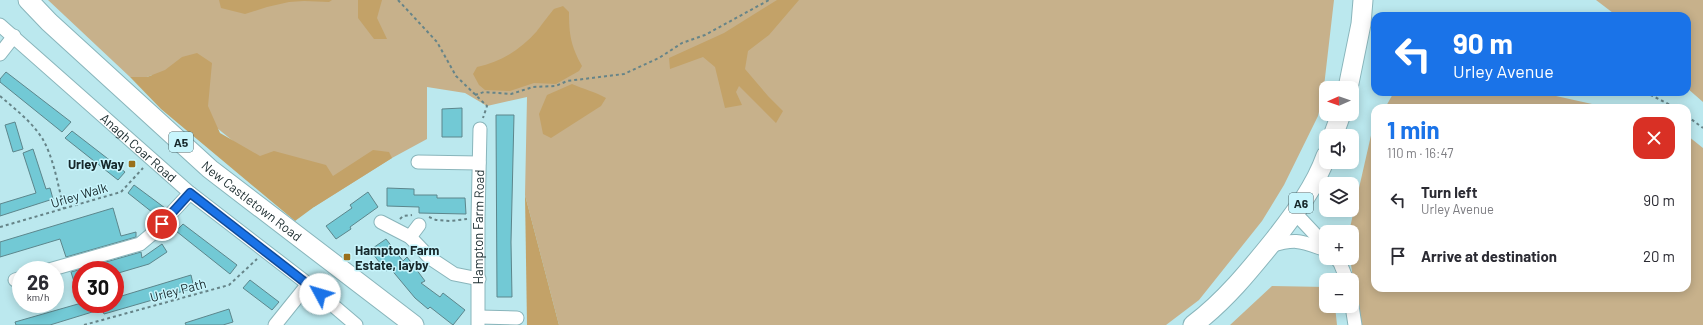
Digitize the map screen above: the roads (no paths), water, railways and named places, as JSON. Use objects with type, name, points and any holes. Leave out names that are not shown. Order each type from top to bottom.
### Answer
[{"type":"highway","name":"New Castletown Road","points":[[28,0],[55,27],[210,169],[414,325]]},
{"type":"highway","points":[[1349,81],[1361,24],[1362,0]]},
{"type":"highway","name":"A6","points":[[1193,325],[1236,286],[1270,246],[1295,213],[1321,169]]},
{"type":"street","name":"Anagh Coar Road","points":[[0,25],[190,193],[308,284],[356,325]]},
{"type":"street","points":[[0,54],[14,36]]},
{"type":"street","name":"Hampton Farm Road","points":[[480,129],[478,219],[479,279],[482,320]]},
{"type":"street","points":[[418,162],[479,163]]},
{"type":"street","points":[[64,266],[140,244],[152,234],[190,193]]},
{"type":"street","points":[[1295,213],[1319,239]]},
{"type":"street","points":[[410,237],[420,219]]},
{"type":"street","points":[[381,222],[410,237],[430,258],[454,274],[479,279]]},
{"type":"street","points":[[1270,246],[1290,240],[1299,241],[1319,248]]},
{"type":"street","points":[[275,325],[308,284]]},
{"type":"street","points":[[1353,313],[1355,325]]},
{"type":"street","points":[[482,320],[517,318]]},
{"type":"place","name":"Urley Way","points":[[132,164]]},
{"type":"place","name":"Hampton Farm Estate, layby","points":[[347,257]]}]
